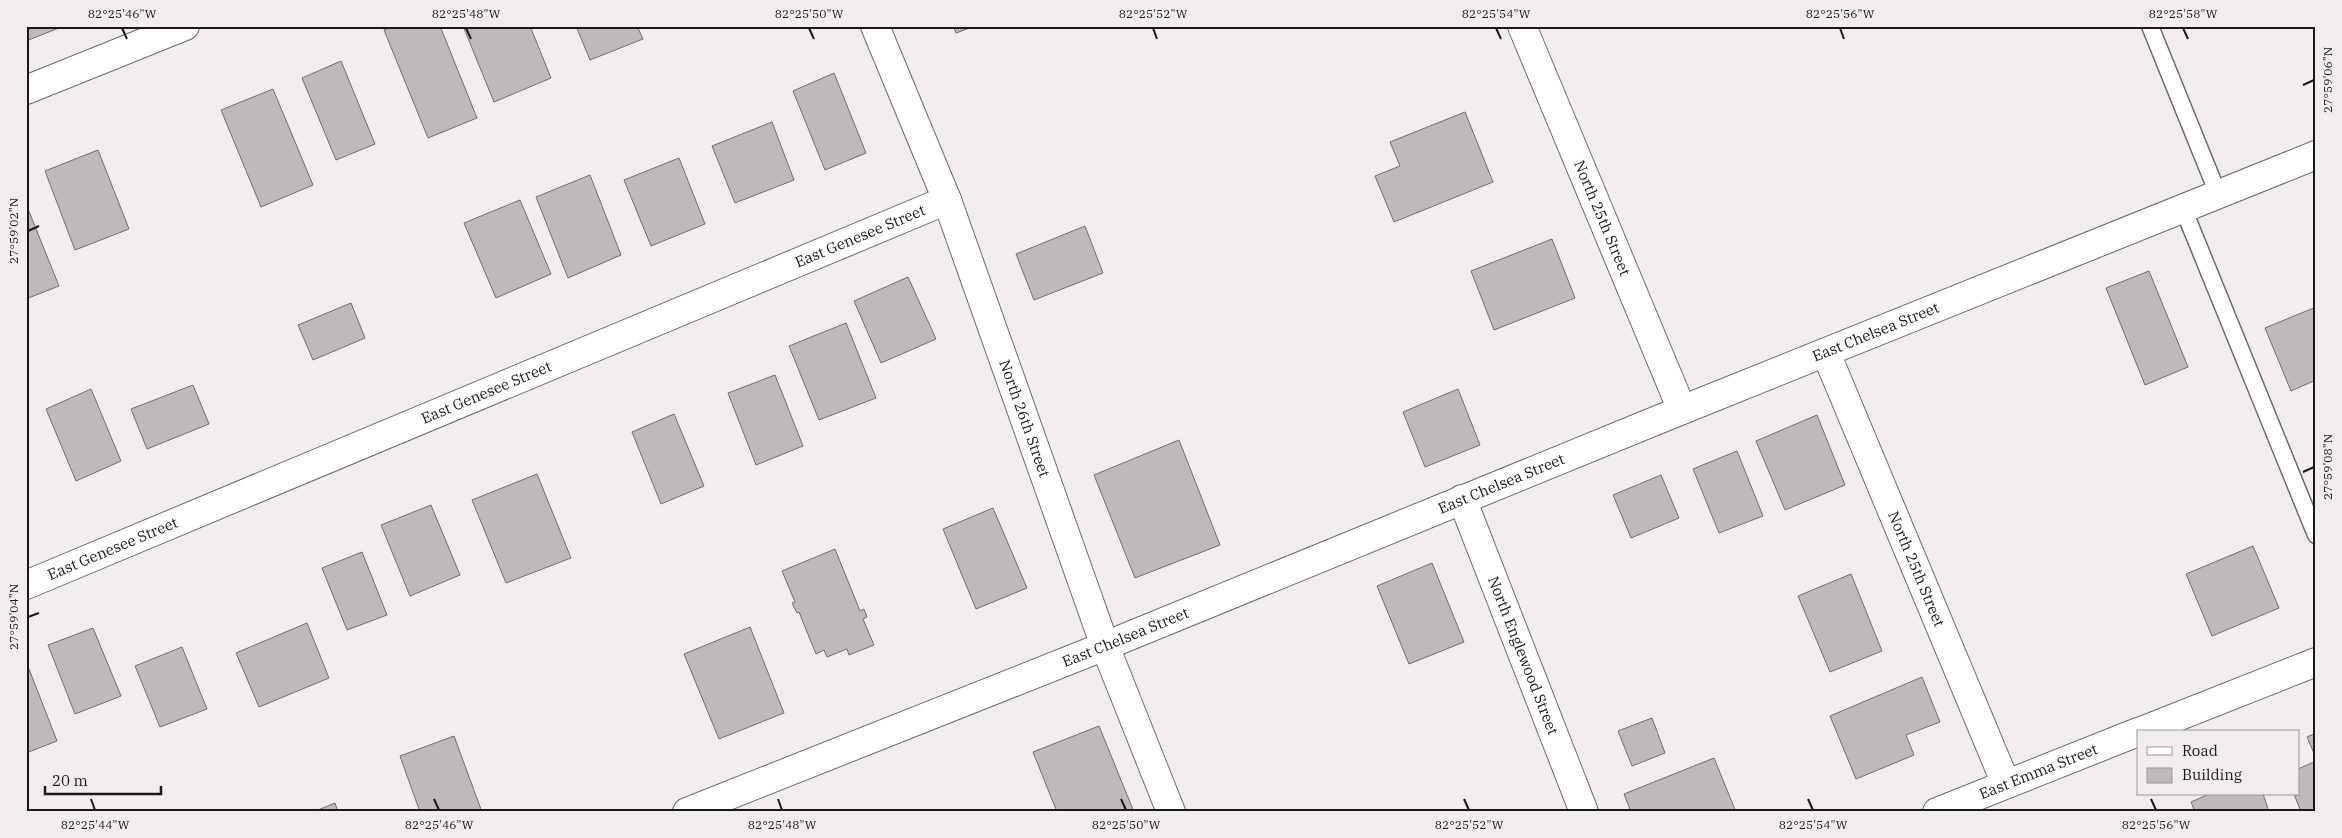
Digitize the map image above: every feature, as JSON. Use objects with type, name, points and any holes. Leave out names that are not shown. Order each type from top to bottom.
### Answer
[{"type":"street","points":[[26,90],[185,26]]},
{"type":"street","name":"North 26th Street","points":[[875,26],[947,200],[1105,646],[1172,812]]},
{"type":"street","name":"North 25th Street","points":[[1522,26],[1682,410]]},
{"type":"street","name":"East Chelsea Street","points":[[687,812],[1105,646],[1462,499],[2316,155]]},
{"type":"street","name":"East Genesee Street","points":[[26,585],[947,200]]},
{"type":"street","name":"North 25th Street","points":[[1826,353],[2006,784]]},
{"type":"street","name":"North Englewood Street","points":[[1462,499],[1584,812]]},
{"type":"street","name":"East Emma Street","points":[[2143,730],[2316,662]]},
{"type":"street","name":"East Emma Street","points":[[1937,812],[2137,732]]},
{"type":"lane","points":[[2150,26],[2218,194]]},
{"type":"lane","points":[[2183,208],[2316,535]]},
{"type":"building","points":[[26,26],[64,26],[26,41]]},
{"type":"building","points":[[394,26],[440,26],[477,118],[428,138],[384,30]]},
{"type":"building","points":[[463,26],[530,26],[551,78],[494,102]]},
{"type":"building","points":[[576,26],[637,26],[643,39],[590,60]]},
{"type":"building","points":[[953,26],[975,26],[956,33]]},
{"type":"building","points":[[341,61],[375,144],[336,160],[302,78]]},
{"type":"building","points":[[834,73],[866,153],[825,170],[793,91]]},
{"type":"building","points":[[273,89],[313,185],[261,207],[221,110]]},
{"type":"building","points":[[1465,112],[1493,182],[1394,222],[1375,176],[1400,166],[1390,142]]},
{"type":"building","points":[[772,122],[794,180],[735,203],[712,146]]},
{"type":"building","points":[[98,150],[129,229],[75,250],[45,171]]},
{"type":"building","points":[[679,158],[705,224],[651,246],[624,180]]},
{"type":"building","points":[[590,175],[621,255],[568,278],[536,197]]},
{"type":"building","points":[[520,200],[551,274],[496,298],[464,223]]},
{"type":"building","points":[[26,204],[59,286],[26,299]]},
{"type":"building","points":[[1085,226],[1103,273],[1034,300],[1016,254]]},
{"type":"building","points":[[1552,239],[1575,298],[1494,330],[1471,271]]},
{"type":"building","points":[[2149,271],[2188,367],[2145,385],[2106,288]]},
{"type":"building","points":[[908,277],[936,339],[881,363],[854,301]]},
{"type":"building","points":[[351,303],[365,338],[313,360],[298,325]]},
{"type":"building","points":[[2316,307],[2316,380],[2291,391],[2265,328]]},
{"type":"building","points":[[846,323],[876,398],[819,420],[789,346]]},
{"type":"building","points":[[775,375],[803,446],[756,465],[728,393]]},
{"type":"building","points":[[193,385],[209,424],[147,449],[131,409]]},
{"type":"building","points":[[91,389],[121,461],[76,481],[46,409]]},
{"type":"building","points":[[1458,389],[1480,445],[1425,467],[1403,412]]},
{"type":"building","points":[[674,414],[704,486],[661,504],[632,432]]},
{"type":"building","points":[[1817,415],[1845,485],[1785,510],[1756,441]]},
{"type":"building","points":[[1179,440],[1220,545],[1135,578],[1094,475]]},
{"type":"building","points":[[1737,451],[1763,516],[1719,533],[1693,469]]},
{"type":"building","points":[[537,474],[571,558],[506,583],[472,500]]},
{"type":"building","points":[[1661,475],[1679,518],[1631,538],[1613,495]]},
{"type":"building","points":[[431,505],[460,575],[410,596],[381,525]]},
{"type":"building","points":[[993,508],[1027,588],[976,609],[943,529]]},
{"type":"building","points":[[2253,546],[2279,608],[2212,636],[2186,574]]},
{"type":"building","points":[[835,549],[860,611],[864,609],[867,617],[863,619],[874,645],[849,655],[847,649],[827,657],[824,650],[816,654],[799,612],[797,613],[792,603],[795,602],[782,571]]},
{"type":"building","points":[[362,552],[387,615],[347,630],[322,568]]},
{"type":"building","points":[[1432,563],[1464,642],[1409,664],[1377,586]]},
{"type":"building","points":[[1851,574],[1882,651],[1830,672],[1798,596]]},
{"type":"building","points":[[307,623],[329,678],[259,707],[236,653]]},
{"type":"building","points":[[750,627],[784,713],[719,739],[684,654]]},
{"type":"building","points":[[93,628],[121,696],[75,714],[48,645]]},
{"type":"building","points":[[182,647],[207,709],[160,727],[135,666]]},
{"type":"building","points":[[29,669],[57,741],[26,753],[26,671]]},
{"type":"building","points":[[1922,677],[1940,722],[1906,735],[1914,755],[1856,779],[1830,716]]},
{"type":"building","points":[[1652,718],[1665,753],[1632,766],[1618,731]]},
{"type":"building","points":[[1099,726],[1134,812],[1057,812],[1033,752]]},
{"type":"building","points":[[2316,733],[2316,758],[2307,737]]},
{"type":"building","points":[[454,736],[482,812],[420,812],[400,756]]},
{"type":"building","points":[[1714,758],[1736,812],[1631,812],[1624,794]]},
{"type":"building","points":[[2316,761],[2316,812],[2301,812],[2295,796],[2300,796],[2300,768]]},
{"type":"building","points":[[2204,796],[2264,796],[2269,812],[2195,812],[2191,802]]},
{"type":"building","points":[[335,803],[338,812],[313,812]]}]
